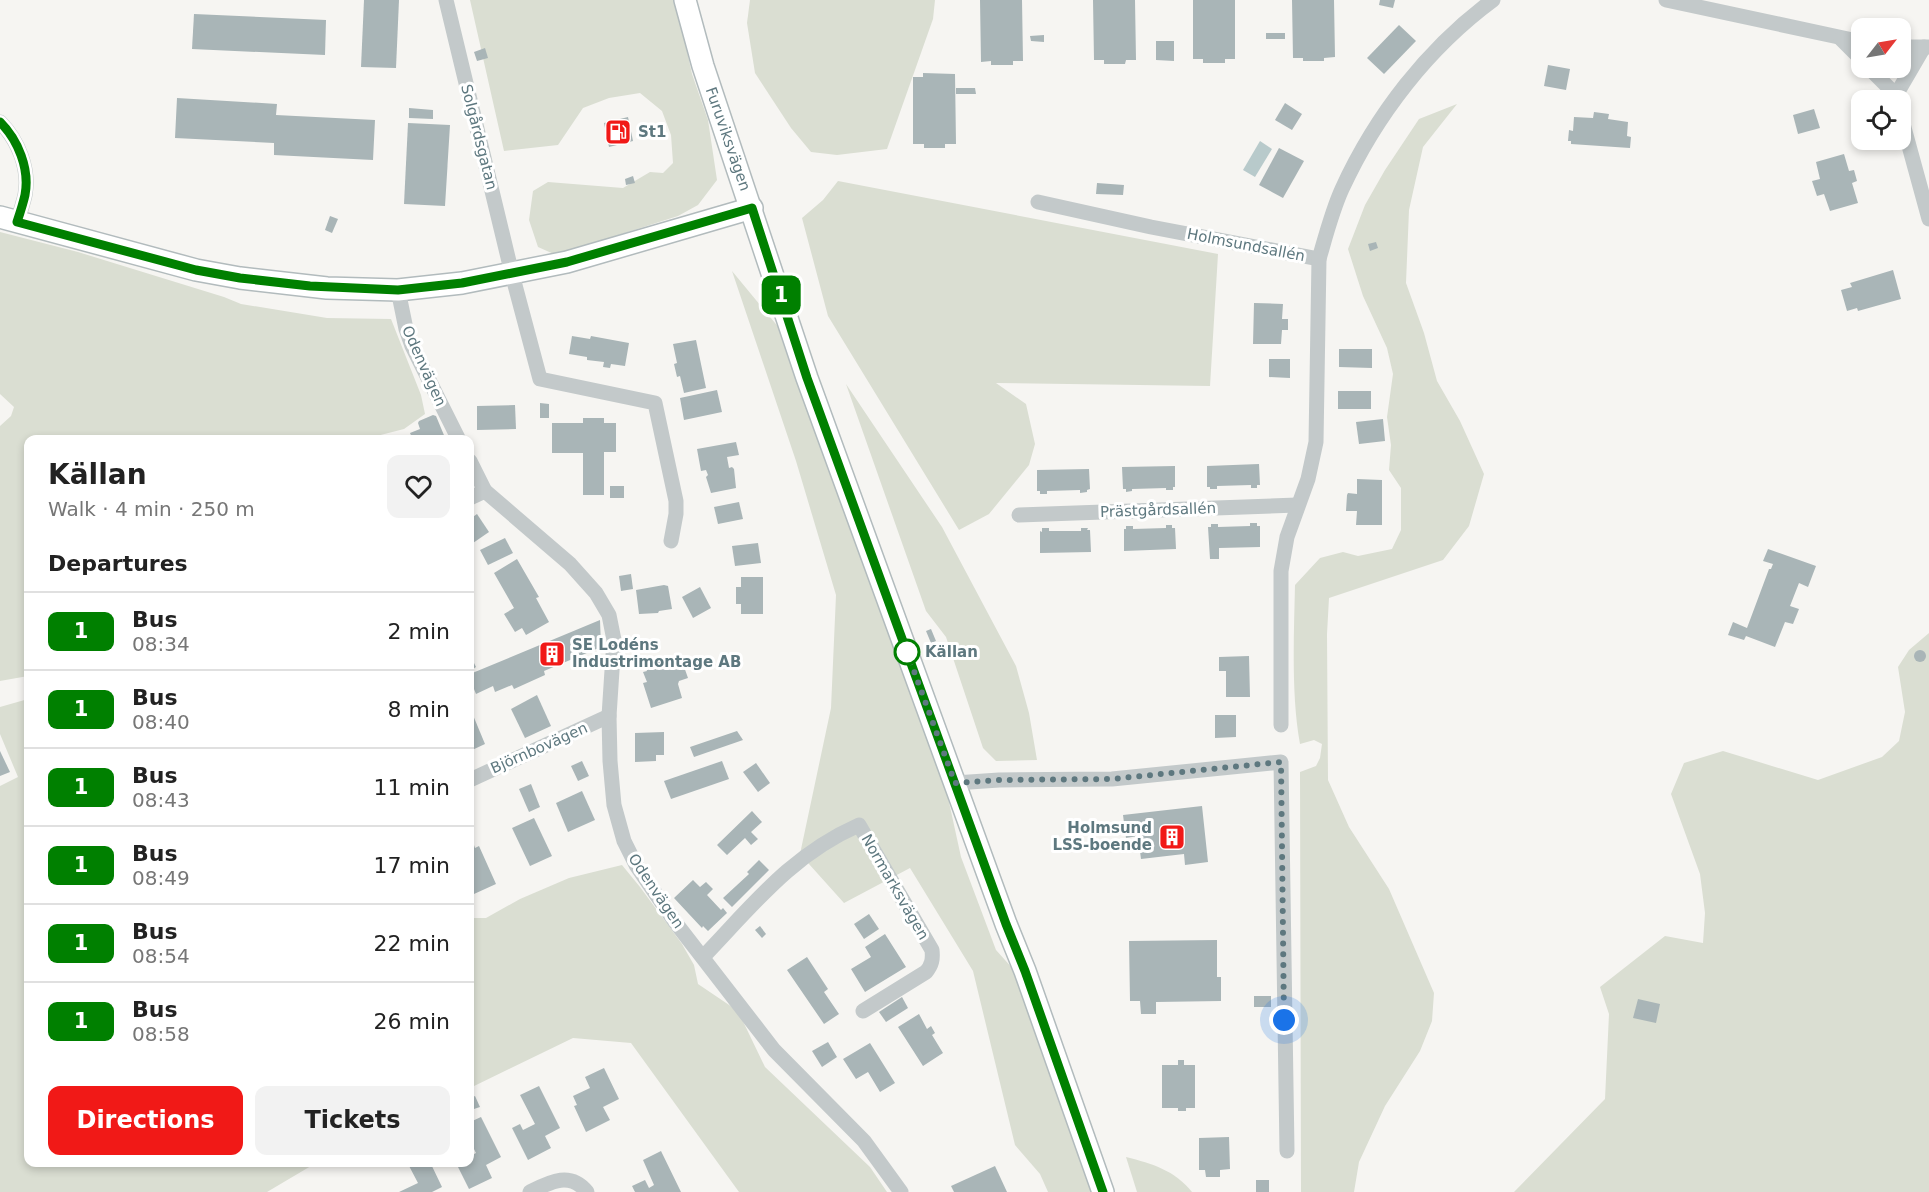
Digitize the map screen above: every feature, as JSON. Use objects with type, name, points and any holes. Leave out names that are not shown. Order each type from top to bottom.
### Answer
[{"type":"main road","name":"Furuviksvägen","points":[[685,0],[703,66],[807,378],[1025,971],[1103,1192]]},
{"type":"main road","points":[[9,220],[196,270],[240,278],[316,286],[398,290],[462,283],[567,262],[752,208]]},
{"type":"street","name":"Solgårdsgatan","points":[[446,0],[512,274],[540,379],[655,403],[676,501],[671,541]]},
{"type":"street","name":"Holmsundsallén","points":[[1038,202],[1151,227],[1319,259],[1342,190],[1381,120],[1400,93],[1445,40],[1464,21],[1493,0]]},
{"type":"street","points":[[1666,0],[1851,40]]},
{"type":"street","points":[[1841,39],[1851,49]]},
{"type":"street","points":[[1911,47],[1927,47]]},
{"type":"street","points":[[1902,90],[1927,47]]},
{"type":"street","points":[[1878,78],[1890,90]]},
{"type":"street","points":[[0,122],[17,145],[26,176],[26,194],[9,220]]},
{"type":"street","points":[[1910,150],[1929,219]]},
{"type":"street","points":[[1281,725],[1281,571],[1287,537],[1308,479],[1316,442],[1319,259]]},
{"type":"street","name":"Odenvägen","points":[[398,290],[412,346],[456,435]]},
{"type":"street","name":"Odenvägen","points":[[474,469],[485,491],[570,564],[596,593],[604,606],[614,640],[609,716],[614,805],[624,841],[646,882],[774,1050],[864,1141],[901,1192]]},
{"type":"street","points":[[474,496],[485,491]]},
{"type":"street","name":"Prästgårdsallén","points":[[1019,515],[1297,505]]},
{"type":"street","name":"Björnbovägen","points":[[474,778],[609,716]]},
{"type":"street","points":[[955,783],[999,780],[1112,779],[1281,762],[1287,1151]]},
{"type":"street","name":"Normarksvägen","points":[[703,957],[784,873],[817,847],[859,825],[932,950],[933,957],[930,968],[926,972],[863,1011]]},
{"type":"street","points":[[530,1192],[565,1179],[578,1183],[587,1192]]},
{"type":"shaded area","points":[[470,0],[676,0],[692,74],[708,120],[717,180],[698,205],[678,216],[556,255],[538,247],[529,220],[533,191],[548,182],[623,188],[650,172],[663,173],[673,163],[671,135],[662,111],[640,93],[609,98],[583,108],[558,145],[504,151]]},
{"type":"shaded area","points":[[750,0],[935,0],[933,19],[887,149],[837,155],[811,152],[791,128],[755,73],[747,23]]},
{"type":"shaded area","points":[[1457,104],[1423,147],[1409,210],[1406,283],[1424,333],[1437,381],[1460,421],[1484,474],[1469,526],[1443,560],[1329,598],[1327,634],[1328,780],[1349,827],[1389,889],[1434,993],[1432,1021],[1420,1051],[1385,1106],[1359,1162],[1354,1192],[1301,1192],[1300,772],[1316,766],[1322,744],[1314,740],[1300,744],[1294,685],[1295,585],[1320,558],[1343,552],[1358,556],[1392,549],[1401,530],[1401,488],[1389,470],[1391,445],[1387,417],[1393,374],[1387,348],[1363,296],[1348,249],[1365,205],[1419,119]]},
{"type":"shaded area","points":[[1260,141],[1272,149],[1255,177],[1243,170]]},
{"type":"shaded area","points":[[838,181],[1218,254],[1210,386],[996,383],[1026,404],[1035,444],[1029,465],[989,514],[959,530],[828,316],[802,218],[823,200]]},
{"type":"shaded area","points":[[0,232],[78,252],[241,304],[327,318],[391,319],[421,395],[425,414],[404,429],[381,435],[24,435],[24,677],[0,681],[0,426],[11,416],[14,407],[0,394]]},
{"type":"shaded area","points":[[732,271],[780,329],[947,793],[961,857],[996,950],[1014,970],[1094,1192],[1048,1192],[1040,1174],[1015,1145],[973,971],[910,868],[844,903],[800,854],[831,708],[836,595],[796,461]]},
{"type":"shaded area","points":[[846,384],[942,527],[1016,666],[1029,713],[1037,760],[996,761],[983,748],[946,637],[926,611]]},
{"type":"shaded area","points":[[1929,633],[1929,1192],[1514,1192],[1605,1099],[1609,1014],[1600,987],[1665,936],[1703,943],[1705,913],[1700,874],[1671,794],[1684,763],[1723,751],[1818,780],[1882,757],[1899,741],[1905,712],[1898,667],[1909,650]]},
{"type":"shaded area","points":[[24,700],[24,1167],[309,1167],[267,1192],[0,1192],[0,786],[18,777],[0,734],[0,707]]},
{"type":"shaded area","points":[[622,865],[682,944],[694,965],[698,984],[738,1011],[765,1067],[870,1167],[887,1192],[739,1192],[631,1043],[573,1038],[474,1086],[474,918],[486,918],[520,899],[569,878]]},
{"type":"shaded area","points":[[1126,1157],[1170,1173],[1192,1192],[1137,1192]]},
{"type":"building","points":[[364,0],[399,0],[396,68],[361,67]]},
{"type":"building","points":[[980,0],[1022,0],[1023,61],[1013,61],[1013,65],[991,65],[991,61],[981,62]]},
{"type":"building","points":[[1093,0],[1135,0],[1136,60],[1126,60],[1125,64],[1104,64],[1104,60],[1094,60]]},
{"type":"building","points":[[1193,0],[1235,0],[1235,59],[1225,59],[1225,63],[1203,63],[1203,59],[1193,59]]},
{"type":"building","points":[[1292,0],[1334,0],[1335,57],[1324,58],[1324,61],[1303,61],[1303,58],[1293,58]]},
{"type":"building","points":[[1380,0],[1395,0],[1393,8],[1379,5]]},
{"type":"building","points":[[194,14],[326,20],[325,55],[192,49]]},
{"type":"building","points":[[1399,25],[1416,41],[1384,74],[1367,58]]},
{"type":"building","points":[[1266,33],[1285,33],[1285,39],[1266,39]]},
{"type":"building","points":[[1044,35],[1044,42],[1031,41],[1030,36]]},
{"type":"building","points":[[1156,41],[1174,41],[1174,61],[1156,60]]},
{"type":"building","points":[[485,48],[488,58],[477,61],[474,52]]},
{"type":"building","points":[[1548,65],[1570,69],[1566,90],[1544,86]]},
{"type":"building","points":[[923,73],[955,74],[956,144],[945,144],[945,148],[924,148],[924,144],[913,144],[913,77],[923,77]]},
{"type":"building","points":[[956,88],[975,88],[976,94],[956,94]]},
{"type":"building","points":[[177,98],[277,104],[276,115],[375,120],[373,160],[274,155],[274,143],[175,138]]},
{"type":"building","points":[[1285,103],[1302,114],[1292,130],[1275,120]]},
{"type":"building","points":[[409,108],[433,110],[433,119],[409,118]]},
{"type":"building","points":[[1814,109],[1820,128],[1798,134],[1793,115]]},
{"type":"building","points":[[1594,112],[1609,114],[1608,119],[1628,122],[1627,136],[1631,137],[1630,148],[1571,144],[1571,141],[1568,141],[1569,130],[1573,131],[1574,117],[1593,118]]},
{"type":"building","name":"St1","points":[[628,117],[633,141],[609,147],[604,123]]},
{"type":"building","points":[[408,123],[450,125],[445,206],[404,204]]},
{"type":"building","points":[[1279,148],[1304,161],[1283,198],[1259,185]]},
{"type":"building","points":[[1844,154],[1849,171],[1854,170],[1857,181],[1852,183],[1858,203],[1830,211],[1824,194],[1817,196],[1812,181],[1820,179],[1816,162]]},
{"type":"building","points":[[633,176],[635,183],[626,185],[625,179]]},
{"type":"building","points":[[1097,183],[1124,185],[1123,195],[1096,194]]},
{"type":"building","points":[[330,216],[338,219],[332,233],[325,230]]},
{"type":"building","points":[[1376,242],[1378,248],[1370,251],[1368,244]]},
{"type":"building","points":[[1893,270],[1901,299],[1858,311],[1857,308],[1847,311],[1841,290],[1852,287],[1850,283]]},
{"type":"building","points":[[1254,303],[1283,304],[1282,319],[1288,319],[1288,330],[1282,330],[1281,344],[1253,344]]},
{"type":"building","points":[[572,336],[590,339],[591,336],[629,343],[625,366],[611,364],[610,368],[603,367],[604,362],[587,360],[587,357],[569,354]]},
{"type":"building","points":[[696,340],[706,388],[684,393],[674,364],[677,363],[673,344]]},
{"type":"building","points":[[1339,349],[1372,349],[1372,368],[1339,367]]},
{"type":"building","points":[[1269,359],[1290,359],[1290,378],[1269,377]]},
{"type":"building","points":[[717,390],[722,412],[684,420],[680,398]]},
{"type":"building","points":[[1338,391],[1371,391],[1371,409],[1338,409]]},
{"type":"building","points":[[540,403],[549,404],[549,418],[540,418]]},
{"type":"building","points":[[515,405],[516,429],[477,430],[477,406]]},
{"type":"building","points":[[433,415],[436,416],[444,435],[411,435],[410,433],[420,429],[419,421]]},
{"type":"building","points":[[583,418],[604,418],[604,423],[616,423],[616,452],[604,452],[604,495],[583,495],[583,453],[552,453],[552,423],[583,423]]},
{"type":"building","points":[[1383,419],[1385,441],[1359,444],[1356,422]]},
{"type":"building","points":[[736,442],[739,455],[727,457],[729,468],[734,469],[736,488],[711,493],[706,470],[701,471],[697,449]]},
{"type":"building","points":[[1259,464],[1260,485],[1257,485],[1257,488],[1251,488],[1251,485],[1217,486],[1217,489],[1207,487],[1207,466]]},
{"type":"building","points":[[1175,466],[1173,490],[1166,490],[1166,488],[1132,489],[1126,492],[1126,489],[1123,489],[1122,467]]},
{"type":"building","points":[[1089,469],[1090,489],[1087,492],[1080,493],[1080,490],[1047,491],[1047,494],[1040,494],[1040,491],[1037,491],[1037,470]]},
{"type":"building","points":[[1357,479],[1382,480],[1382,525],[1356,525],[1357,511],[1346,511],[1348,493],[1357,494]]},
{"type":"building","points":[[610,486],[624,486],[624,498],[610,498]]},
{"type":"building","points":[[739,502],[743,519],[718,524],[714,507]]},
{"type":"building","points":[[477,514],[489,532],[474,542],[474,516]]},
{"type":"building","points":[[1250,523],[1257,523],[1257,526],[1260,526],[1260,547],[1219,548],[1219,559],[1210,559],[1208,527],[1211,527],[1211,524],[1218,524],[1218,527],[1250,526]]},
{"type":"building","points":[[1166,525],[1172,525],[1172,528],[1175,528],[1176,549],[1124,551],[1126,526],[1133,526],[1133,529],[1166,528]]},
{"type":"building","points":[[1042,528],[1049,528],[1049,531],[1081,531],[1081,528],[1088,528],[1091,552],[1040,553]]},
{"type":"building","points":[[505,538],[513,553],[488,565],[480,550]]},
{"type":"building","points":[[758,543],[761,563],[735,566],[732,546]]},
{"type":"building","points":[[1768,549],[1816,566],[1808,587],[1799,583],[1790,606],[1799,609],[1793,624],[1785,622],[1775,647],[1746,636],[1744,640],[1728,635],[1733,622],[1747,628],[1769,569],[1773,564],[1763,561]]},
{"type":"building","points":[[517,559],[539,597],[536,598],[549,622],[526,635],[522,628],[515,632],[504,614],[514,608],[494,573]]},
{"type":"building","points":[[631,574],[633,589],[621,591],[619,576]]},
{"type":"building","points":[[741,577],[763,577],[763,614],[741,614],[741,604],[736,604],[736,587],[741,587]]},
{"type":"building","points":[[668,586],[672,609],[658,613],[639,614],[636,590]]},
{"type":"building","points":[[700,587],[711,608],[693,618],[682,597]]},
{"type":"building","name":"SE Lodéns Industrimontage AB","points":[[600,620],[601,647],[544,671],[545,675],[514,689],[512,685],[495,692],[493,686],[476,694],[474,672]]},
{"type":"building","points":[[931,629],[936,641],[931,643],[926,631]]},
{"type":"building","points":[[1922,650],[1925,651],[1925,661],[1918,662],[1915,661],[1914,654],[1915,651]]},
{"type":"building","points":[[658,656],[661,666],[682,661],[688,678],[679,681],[678,684],[682,698],[651,708],[643,683],[647,682],[643,672],[647,671],[644,661]]},
{"type":"building","points":[[1249,656],[1250,697],[1226,697],[1226,671],[1219,671],[1219,657]]},
{"type":"building","points":[[537,695],[551,726],[525,738],[511,709]]},
{"type":"building","points":[[1215,715],[1236,715],[1236,737],[1215,738]]},
{"type":"building","points":[[474,718],[485,744],[474,749]]},
{"type":"building","points":[[737,731],[743,740],[694,757],[690,747]]},
{"type":"building","points":[[664,732],[664,755],[656,755],[656,761],[635,762],[635,733]]},
{"type":"building","points":[[0,751],[10,772],[0,776]]},
{"type":"building","points":[[582,761],[589,776],[578,781],[571,766]]},
{"type":"building","points":[[722,761],[729,779],[671,799],[664,781]]},
{"type":"building","points":[[756,763],[770,783],[758,792],[743,772]]},
{"type":"building","points":[[531,784],[540,807],[529,812],[519,789]]},
{"type":"building","points":[[582,791],[595,820],[568,832],[556,803]]},
{"type":"building","name":"Holmsund LSS-boende","points":[[1202,806],[1208,862],[1185,865],[1184,854],[1141,859],[1138,836],[1126,838],[1123,815]]},
{"type":"building","points":[[752,811],[762,822],[751,832],[758,839],[751,845],[745,838],[727,855],[717,845]]},
{"type":"building","points":[[534,818],[552,856],[530,866],[512,828]]},
{"type":"building","points":[[474,845],[475,848],[479,846],[496,884],[474,894]]},
{"type":"building","points":[[759,860],[769,870],[732,907],[723,898],[749,874],[747,872]]},
{"type":"building","points":[[693,880],[700,887],[706,882],[713,889],[707,895],[727,913],[708,931],[703,926],[702,928],[674,898]]},
{"type":"building","points":[[869,914],[879,929],[864,939],[854,924]]},
{"type":"building","points":[[760,926],[766,934],[762,938],[755,930]]},
{"type":"building","points":[[885,934],[906,967],[865,992],[851,969],[871,957],[865,947]]},
{"type":"building","points":[[1217,940],[1217,977],[1221,977],[1221,1001],[1156,1002],[1156,1014],[1141,1014],[1140,1001],[1130,1001],[1129,941]]},
{"type":"building","points":[[807,957],[828,989],[824,992],[839,1014],[824,1024],[787,970]]},
{"type":"building","points":[[1254,996],[1271,996],[1271,1007],[1254,1007]]},
{"type":"building","points":[[902,997],[908,1008],[886,1022],[879,1012]]},
{"type":"building","points":[[1638,999],[1660,1004],[1656,1023],[1633,1018]]},
{"type":"building","points":[[919,1014],[927,1029],[931,1026],[935,1033],[932,1035],[943,1053],[923,1066],[898,1027]]},
{"type":"building","points":[[828,1042],[837,1057],[822,1067],[812,1051]]},
{"type":"building","points":[[870,1043],[895,1083],[880,1092],[868,1072],[856,1079],[843,1059]]},
{"type":"building","points":[[1178,1060],[1184,1060],[1184,1065],[1195,1065],[1195,1108],[1186,1108],[1186,1111],[1178,1111],[1178,1108],[1162,1108],[1162,1065],[1178,1065]]},
{"type":"building","points":[[604,1068],[619,1099],[603,1107],[610,1120],[586,1132],[574,1106],[577,1105],[573,1096],[590,1088],[585,1077]]},
{"type":"building","points":[[539,1086],[560,1128],[545,1136],[551,1148],[528,1160],[512,1128],[520,1124],[523,1130],[535,1124],[520,1095]]},
{"type":"building","points":[[474,1096],[480,1107],[474,1109]]},
{"type":"building","points":[[481,1117],[501,1157],[486,1165],[492,1178],[469,1189],[458,1167],[474,1167],[474,1154],[476,1153],[474,1120]]},
{"type":"building","points":[[1229,1137],[1230,1169],[1220,1170],[1220,1177],[1206,1177],[1205,1170],[1199,1170],[1199,1138]]},
{"type":"building","points":[[661,1151],[681,1192],[635,1192],[632,1186],[645,1180],[649,1188],[654,1185],[643,1160]]},
{"type":"building","points":[[995,1166],[1007,1192],[954,1192],[951,1186]]},
{"type":"building","points":[[410,1167],[432,1167],[442,1187],[432,1192],[399,1192],[418,1183]]},
{"type":"building","points":[[1256,1180],[1269,1180],[1269,1192],[1256,1192]]},
{"type":"bus line","name":"1","points":[[0,122],[17,145],[26,176],[26,194],[17,222],[196,270],[240,278],[327,288],[398,290],[462,283],[512,274],[567,262],[752,208],[807,378],[1025,971],[1103,1192]]},
{"type":"place","name":"St1","points":[[618,132]]},
{"type":"place","name":"Källan","points":[[907,652]]},
{"type":"place","name":"SE Lodéns Industrimontage AB","points":[[552,654]]},
{"type":"place","name":"Holmsund LSS-boende","points":[[1172,837]]},
{"type":"route","points":[[907,652],[955,783],[999,780],[1112,779],[1281,762],[1284,1020]]}]
